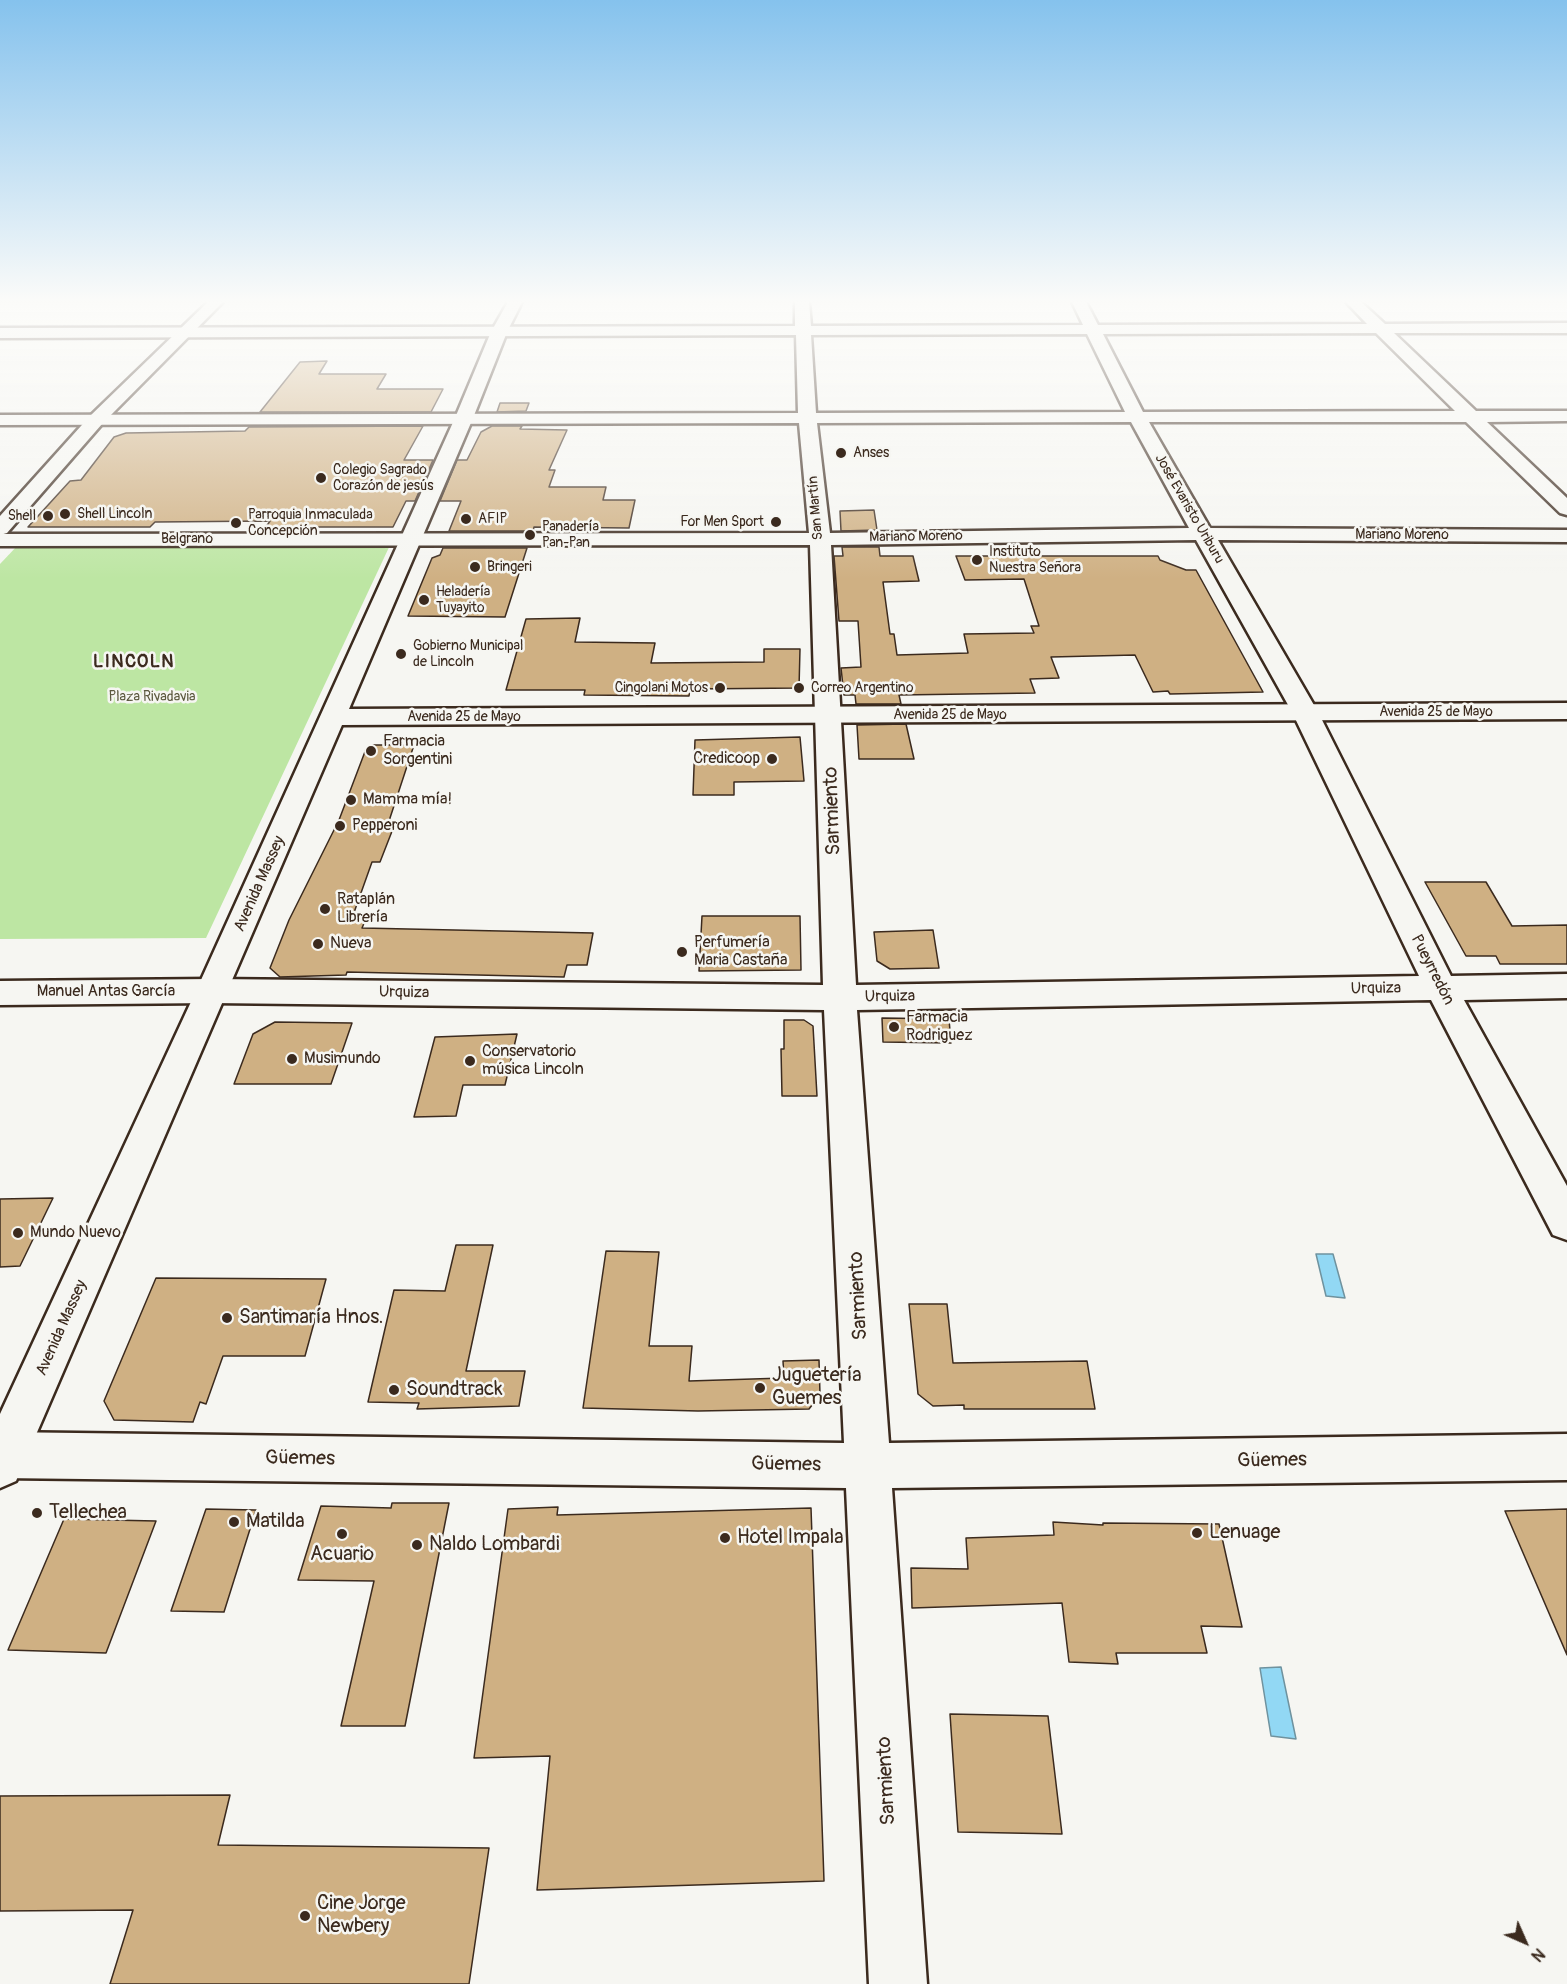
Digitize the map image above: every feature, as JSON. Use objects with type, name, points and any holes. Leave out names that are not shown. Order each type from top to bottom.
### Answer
[{"type":"street","points":[[0,529],[96,420],[122,395]]},
{"type":"street","name":"Avenida Massey","points":[[2,1458],[212,992],[474,395]]},
{"type":"street","name":"San Martín","points":[[806,395],[820,539],[829,716]]},
{"type":"street","name":"José Evaristo Uriburu","points":[[1126,395],[1305,712]]},
{"type":"street","points":[[1448,395],[1567,509]]},
{"type":"street","points":[[0,420],[1567,416]]},
{"type":"street","name":"Mariano Moreno","points":[[410,539],[820,539],[1203,534],[1567,536]]},
{"type":"street","name":"Belgrano","points":[[0,540],[410,539]]},
{"type":"street","name":"Avenida 25 de Mayo","points":[[333,717],[1567,711]]},
{"type":"street","name":"Pueyrredón","points":[[1305,712],[1441,988],[1567,1223]]},
{"type":"street","name":"Sarmiento","points":[[829,716],[840,998],[898,1984]]},
{"type":"street","name":"Urquiza","points":[[212,992],[840,998],[1567,986]]},
{"type":"street","name":"Manuel Antas García","points":[[0,993],[212,992]]},
{"type":"street","name":"Güemes","points":[[2,1458],[869,1466],[1567,1457]]},
{"type":"green space","name":"Plaza Rivadavia","points":[[391,543],[206,938],[0,939],[0,564],[18,545]]},
{"type":"water","points":[[1316,1254],[1333,1254],[1345,1298],[1326,1296]]},
{"type":"water","points":[[1281,1667],[1296,1739],[1271,1736],[1260,1668]]},
{"type":"building","points":[[274,395],[440,395],[431,412],[260,412]]},
{"type":"building","points":[[500,403],[529,403],[526,411],[497,412]]},
{"type":"building","points":[[423,426],[404,460],[433,460],[415,501],[406,501],[393,527],[266,527],[270,521],[155,522],[150,527],[28,527],[70,481],[81,480],[114,437],[126,433],[245,431],[249,427]]},
{"type":"building","points":[[492,426],[567,430],[549,470],[555,470],[549,487],[606,487],[603,500],[635,500],[629,528],[534,527],[533,531],[449,531],[461,501],[440,501],[457,460],[467,460],[481,432]]},
{"type":"building","points":[[874,510],[877,530],[841,531],[840,511]]},
{"type":"building","points":[[842,547],[879,547],[880,556],[913,556],[919,581],[883,582],[890,634],[894,634],[897,655],[968,653],[964,634],[1034,633],[1031,626],[1039,626],[1024,579],[965,580],[956,556],[1158,556],[1160,560],[1186,570],[1196,570],[1263,692],[1170,694],[1168,691],[1153,692],[1135,655],[1051,657],[1059,678],[1030,679],[1035,693],[899,695],[901,704],[856,704],[855,695],[844,695],[841,668],[861,667],[858,621],[839,621],[834,556],[843,556]]},
{"type":"building","name":"Bringeri","points":[[443,548],[527,548],[505,617],[408,616],[432,558],[440,555]]},
{"type":"building","points":[[580,618],[575,642],[655,643],[651,663],[764,662],[764,649],[800,649],[799,688],[690,689],[689,696],[584,695],[585,690],[506,690],[526,619]]},
{"type":"building","points":[[906,724],[914,759],[859,759],[857,725]]},
{"type":"building","points":[[800,737],[804,781],[734,782],[734,795],[693,795],[695,740]]},
{"type":"building","points":[[374,745],[414,745],[389,821],[396,821],[380,862],[372,862],[351,921],[365,921],[362,928],[593,933],[587,965],[567,965],[564,977],[347,972],[346,975],[280,977],[270,968],[289,920],[339,820],[366,749]]},
{"type":"building","points":[[1425,882],[1486,882],[1512,926],[1567,925],[1567,964],[1500,964],[1496,956],[1466,956]]},
{"type":"building","points":[[702,916],[800,916],[801,970],[699,971]]},
{"type":"building","points":[[933,930],[939,968],[890,969],[877,961],[874,932]]},
{"type":"building","points":[[882,1018],[949,1019],[951,1043],[883,1042]]},
{"type":"building","points":[[784,1020],[804,1020],[813,1026],[817,1096],[782,1096],[781,1049],[784,1049]]},
{"type":"building","name":"Musimundo","points":[[275,1022],[352,1023],[331,1084],[234,1084],[253,1034]]},
{"type":"building","name":"Conservatorio música Lincoln","points":[[517,1034],[505,1085],[463,1085],[456,1116],[414,1117],[435,1037]]},
{"type":"building","name":"Mundo Nuevo","points":[[53,1198],[20,1266],[0,1267],[0,1199]]},
{"type":"building","points":[[456,1245],[493,1245],[466,1371],[525,1371],[519,1406],[417,1409],[419,1403],[368,1402],[394,1290],[445,1291]]},
{"type":"building","points":[[606,1251],[659,1252],[649,1346],[692,1346],[689,1381],[784,1378],[783,1361],[819,1360],[820,1395],[809,1409],[698,1411],[583,1408]]},
{"type":"building","name":"Santimaría Hnos.","points":[[156,1278],[326,1279],[305,1356],[223,1356],[206,1404],[200,1402],[193,1422],[114,1420],[104,1401]]},
{"type":"building","points":[[909,1304],[947,1304],[953,1363],[1087,1361],[1095,1409],[964,1409],[964,1405],[933,1406],[918,1394]]},
{"type":"building","points":[[392,1503],[449,1503],[405,1726],[341,1726],[374,1581],[298,1580],[321,1506],[391,1508]]},
{"type":"building","points":[[558,1507],[557,1515],[811,1508],[824,1881],[537,1890],[550,1756],[474,1758],[508,1509]]},
{"type":"building","points":[[206,1509],[256,1510],[224,1612],[171,1611]]},
{"type":"building","points":[[1567,1509],[1567,1655],[1505,1511]]},
{"type":"building","points":[[64,1519],[156,1521],[106,1653],[8,1650]]},
{"type":"building","points":[[1053,1522],[1103,1525],[1103,1523],[1219,1524],[1242,1627],[1201,1626],[1207,1653],[1116,1653],[1118,1664],[1069,1662],[1062,1603],[912,1608],[911,1568],[968,1569],[966,1538],[1054,1535]]},
{"type":"building","points":[[950,1714],[1048,1716],[1062,1834],[958,1832]]},
{"type":"building","name":"Cine Jorge Newbery","points":[[230,1795],[218,1845],[489,1848],[469,1984],[110,1984],[133,1910],[0,1911],[0,1796]]},
{"type":"place","name":"Anses","points":[[841,453]]},
{"type":"place","name":"Colegio Sagrado Corazón de jesús","points":[[321,478]]},
{"type":"place","name":"Shell Lincoln","points":[[65,514]]},
{"type":"place","name":"Shell","points":[[48,516]]},
{"type":"place","name":"AFIP","points":[[466,519]]},
{"type":"place","name":"For Men Sport","points":[[776,522]]},
{"type":"place","name":"Parroquia Inmaculada Concepción","points":[[236,523]]},
{"type":"place","name":"Panadería Pan-Pan","points":[[530,535]]},
{"type":"place","name":"Instituto Nuestra Señora","points":[[977,560]]},
{"type":"place","name":"Bringeri","points":[[475,567]]},
{"type":"place","name":"Heladería Tuyayito","points":[[424,600]]},
{"type":"place","name":"Gobierno Municipal de Lincoln","points":[[401,654]]},
{"type":"place","name":"Cingolani Motos","points":[[720,688]]},
{"type":"place","name":"Correo Argentino","points":[[799,688]]},
{"type":"place","name":"Farmacia Sorgentini","points":[[371,751]]},
{"type":"place","name":"Credicoop","points":[[772,759]]},
{"type":"place","name":"Mamma mía!","points":[[351,800]]},
{"type":"place","name":"Pepperoni","points":[[340,826]]},
{"type":"place","name":"Rataplán Librería","points":[[325,909]]},
{"type":"place","name":"Nueva","points":[[318,944]]},
{"type":"place","name":"Perfumería Maria Castaña","points":[[682,952]]},
{"type":"place","name":"Farmacia Rodriguez","points":[[894,1027]]},
{"type":"place","name":"Musimundo","points":[[292,1059]]},
{"type":"place","name":"Conservatorio música Lincoln","points":[[470,1061]]},
{"type":"place","name":"Mundo Nuevo","points":[[18,1233]]},
{"type":"place","name":"Santimaría Hnos.","points":[[227,1318]]},
{"type":"place","name":"Juguetería Guemes","points":[[760,1388]]},
{"type":"place","name":"Soundtrack","points":[[394,1390]]},
{"type":"place","name":"Tellechea","points":[[37,1513]]},
{"type":"place","name":"Matilda","points":[[234,1522]]},
{"type":"place","name":"Lenuage","points":[[1197,1533]]},
{"type":"place","name":"Acuario","points":[[342,1534]]},
{"type":"place","name":"Hotel Impala","points":[[725,1538]]},
{"type":"place","name":"Naldo Lombardi","points":[[417,1545]]},
{"type":"place","name":"Cine Jorge Newbery","points":[[305,1916]]},
{"type":"district","name":"LINCOLN","points":[[134,662]]}]
